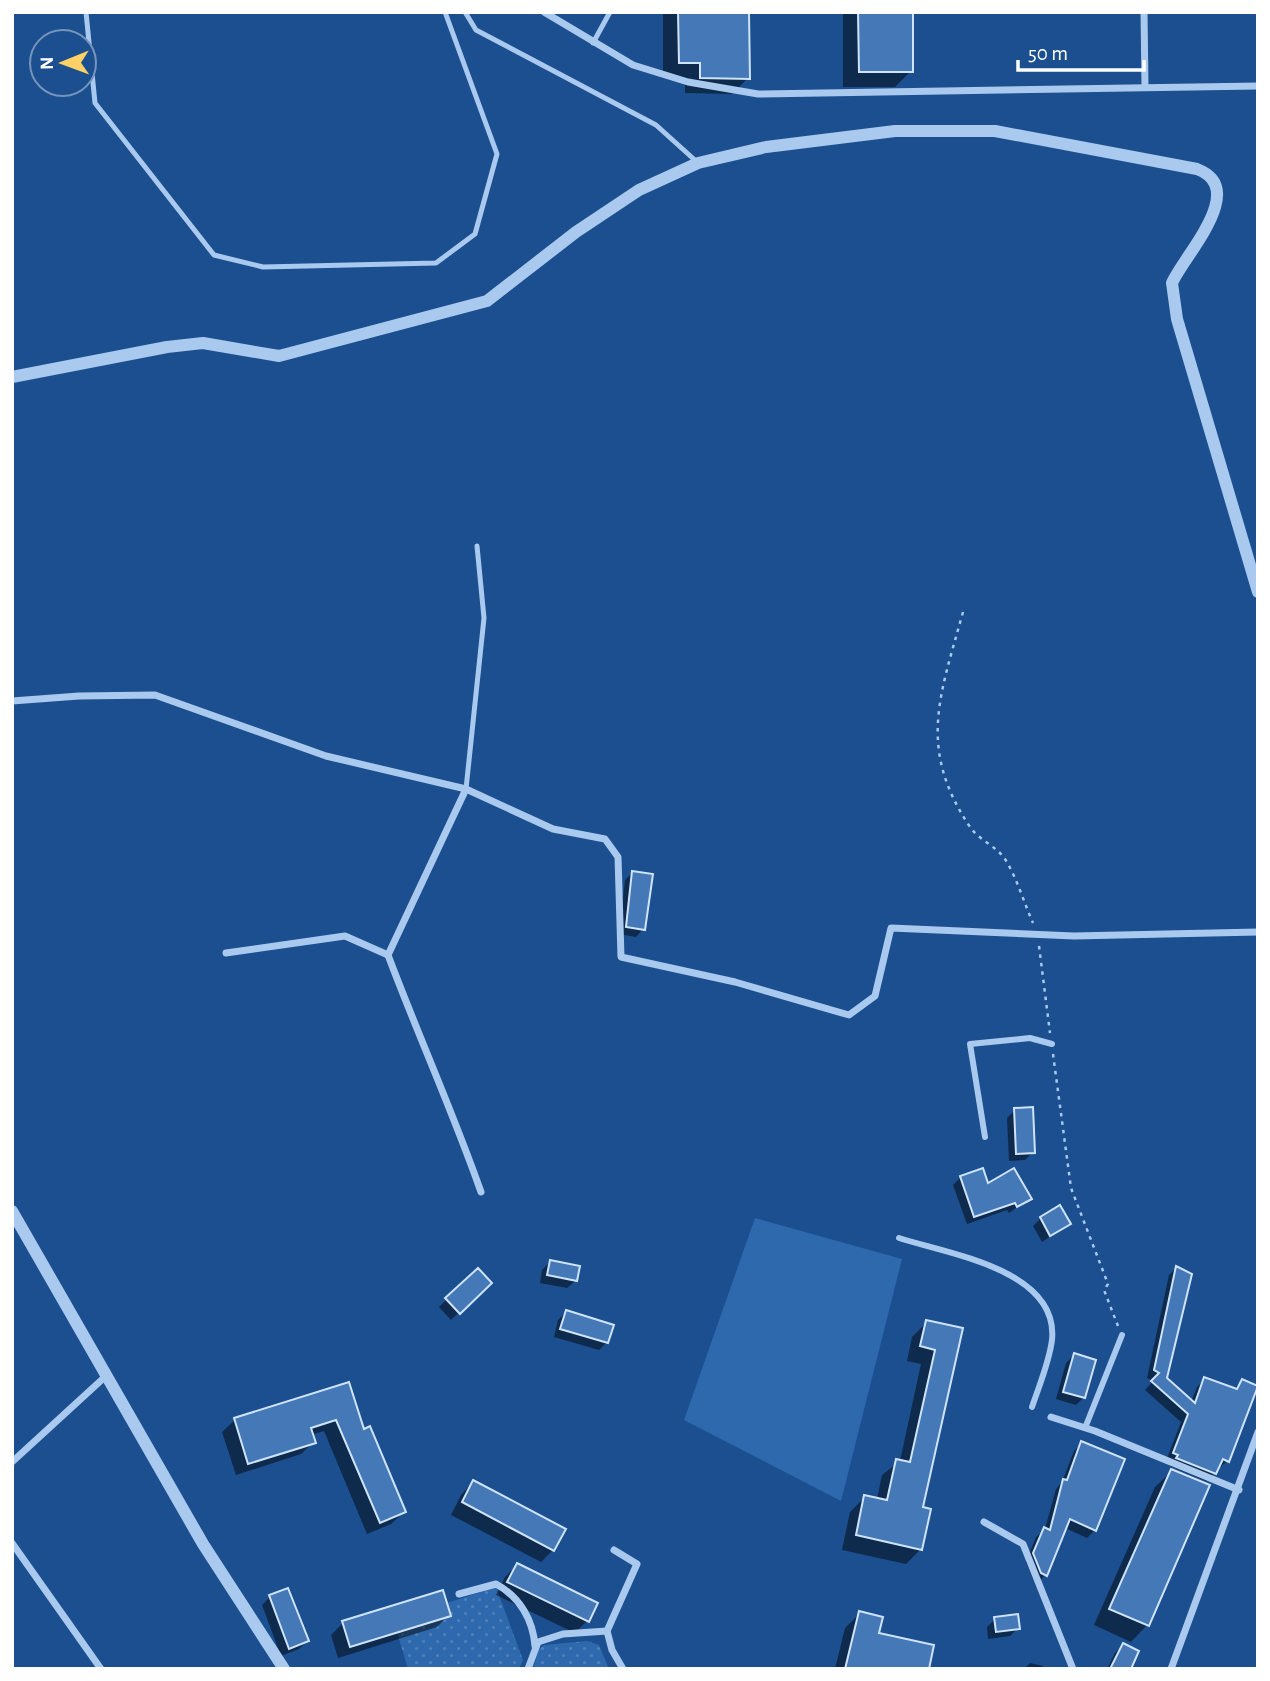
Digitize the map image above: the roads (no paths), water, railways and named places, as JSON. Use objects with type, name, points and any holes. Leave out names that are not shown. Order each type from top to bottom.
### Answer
[{"type":"street","points":[[544,12],[633,65],[657,73],[758,94],[1258,86]]},
{"type":"street","points":[[1144,12],[1145,87]]},
{"type":"street","points":[[12,377],[167,347],[203,343],[279,356],[487,301],[576,232],[639,190],[698,163],[766,147],[895,131],[995,131],[1209,174],[1217,184],[1218,196],[1203,235],[1172,283],[1177,319],[1258,592]]},
{"type":"street","points":[[12,701],[79,696],[155,695],[326,756],[466,789],[554,830],[605,839],[618,857],[621,957],[735,982],[849,1015],[875,996],[891,928],[1037,934],[1258,932]]},
{"type":"street","points":[[466,789],[388,955],[417,1034],[448,1097],[481,1192]]},
{"type":"street","points":[[226,953],[345,936],[388,955]]},
{"type":"street","points":[[985,1137],[970,1044],[1030,1038],[1052,1044]]},
{"type":"street","points":[[12,1211],[203,1544],[284,1669]]},
{"type":"street","points":[[899,1238],[1004,1271],[1022,1281],[1049,1310],[1052,1339],[1032,1408]]},
{"type":"street","points":[[1085,1428],[1122,1335]]},
{"type":"street","points":[[12,1462],[107,1374]]},
{"type":"street","points":[[1051,1417],[1239,1490]]},
{"type":"street","points":[[1171,1669],[1239,1490],[1258,1432]]},
{"type":"street","points":[[984,1522],[1023,1544],[1073,1669]]},
{"type":"street","points":[[12,1543],[101,1669]]},
{"type":"street","points":[[614,1550],[637,1564],[607,1631],[612,1650],[623,1669]]},
{"type":"street","points":[[458,1594],[496,1584],[526,1611],[533,1628],[535,1646],[528,1669]]},
{"type":"street","points":[[535,1646],[551,1636],[607,1631]]},
{"type":"lane","points":[[86,12],[95,103],[214,255],[263,267],[436,262],[475,234],[497,154],[445,12]]},
{"type":"lane","points":[[465,12],[476,30],[656,125],[698,163]]},
{"type":"lane","points":[[593,43],[610,12]]},
{"type":"lane","points":[[466,789],[484,618],[477,546]]}]
